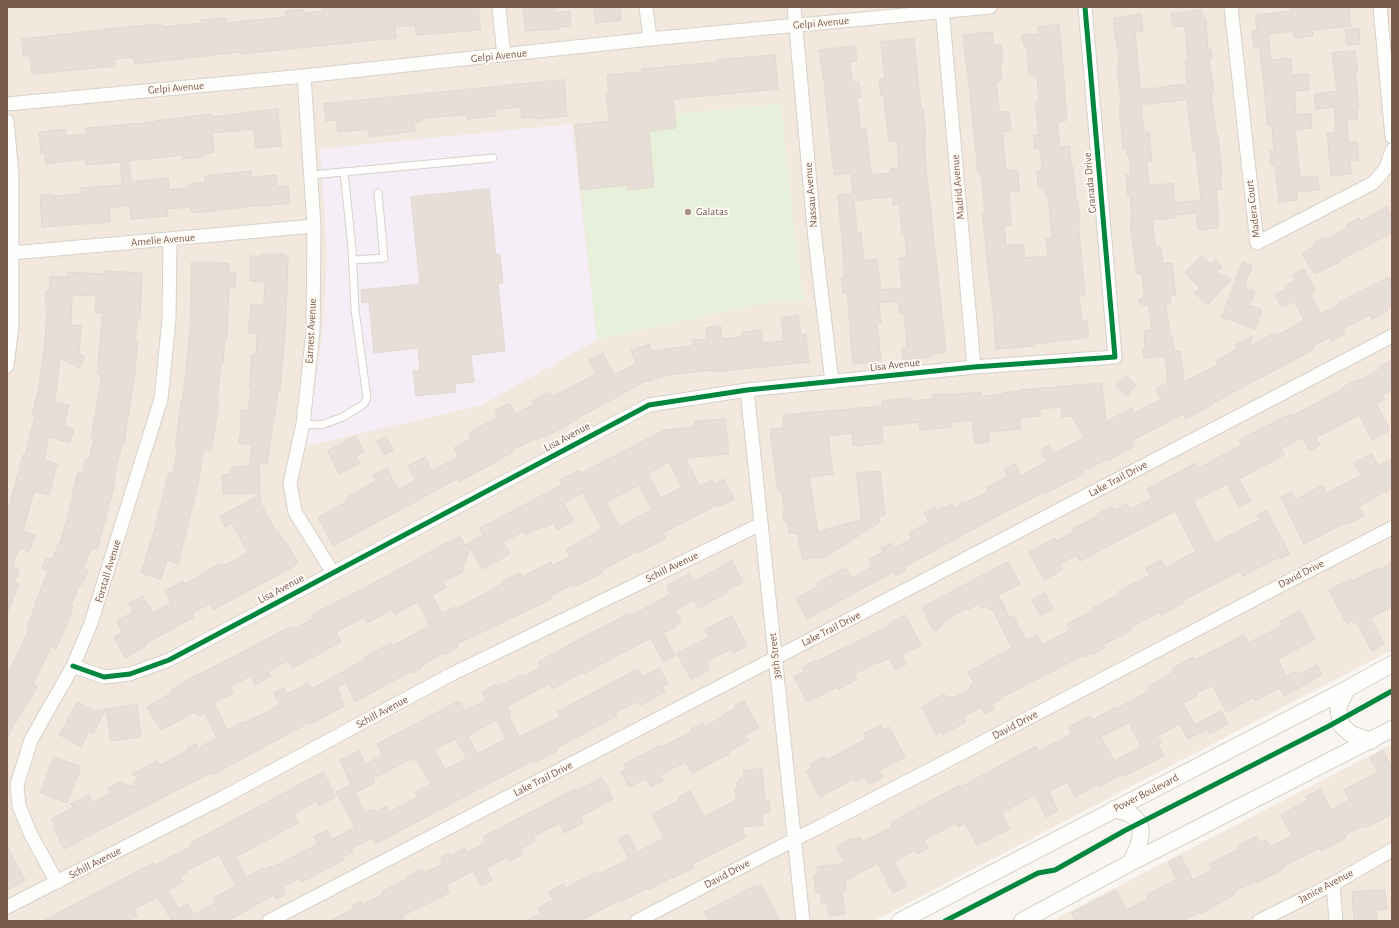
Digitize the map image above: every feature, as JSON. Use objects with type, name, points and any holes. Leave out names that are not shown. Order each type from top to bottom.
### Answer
[{"type":"street","points":[[499,7],[504,55]]},
{"type":"street","points":[[646,7],[650,39]]},
{"type":"street","name":"Nassau Avenue","points":[[794,7],[815,239],[832,382]]},
{"type":"street","name":"Gelpi Avenue","points":[[7,104],[304,76],[650,39],[943,10],[990,7]]},
{"type":"street","name":"Granada Drive","points":[[1085,7],[1115,357]]},
{"type":"street","name":"Madera Court","points":[[1231,7],[1257,243],[1373,183],[1386,168],[1392,150]]},
{"type":"street","points":[[1380,7],[1392,137]]},
{"type":"street","name":"Madrid Avenue","points":[[943,10],[974,367]]},
{"type":"street","name":"Earnest Avenue","points":[[304,76],[314,226],[313,331],[303,424],[290,483],[295,512],[333,573]]},
{"type":"street","points":[[7,120],[12,176],[12,325],[7,366]]},
{"type":"street","name":"Amelie Avenue","points":[[12,254],[314,226]]},
{"type":"street","name":"Forstall Avenue","points":[[57,882],[31,835],[19,806],[17,785],[30,740],[73,666],[92,623],[161,399],[169,319],[170,240]]},
{"type":"street","name":"Lake Trail Drive","points":[[269,921],[1392,336]]},
{"type":"street","name":"Lisa Avenue","points":[[73,666],[104,677],[130,674],[169,660],[649,405],[747,390],[974,367],[1115,357]]},
{"type":"street","name":"39th Street","points":[[747,390],[803,921]]},
{"type":"street","name":"Schill Avenue","points":[[7,907],[222,798],[452,674],[761,524]]},
{"type":"street","name":"David Drive","points":[[637,921],[794,838],[1017,725],[1282,584],[1392,528]]},
{"type":"street","name":"Power Boulevard","points":[[900,921],[1347,689],[1392,664]]},
{"type":"street","points":[[1347,689],[1338,706],[1341,725],[1351,734],[1371,741]]},
{"type":"street","points":[[1022,921],[1130,863],[1392,729]]},
{"type":"street","points":[[1114,809],[1134,817],[1139,823],[1139,848],[1130,863]]},
{"type":"street","name":"Janice Avenue","points":[[1259,921],[1333,884],[1392,850]]},
{"type":"street","points":[[1333,884],[1336,921]]},
{"type":"lane","points":[[311,175],[493,158]]},
{"type":"lane","points":[[303,424],[321,425],[343,417],[364,404],[367,398],[355,310],[353,260],[344,172]]},
{"type":"lane","points":[[353,260],[384,258],[378,194]]},
{"type":"shaded area","points":[[7,7],[1392,7],[1392,650],[874,921],[7,921]]},
{"type":"shaded area","points":[[572,124],[597,340],[482,405],[307,446],[323,328],[327,254],[320,149]]},
{"type":"shaded area","points":[[1392,744],[1392,921],[1051,921]]},
{"type":"green space","name":"Galatas","points":[[781,104],[795,235],[804,301],[779,300],[597,340],[575,125],[640,117]]},
{"type":"building","points":[[323,7],[478,7],[481,30],[416,35],[415,25],[395,27],[396,38],[240,54],[240,52],[135,64],[134,57],[114,59],[115,66],[32,74],[30,56],[23,56],[22,39],[127,27],[161,24],[162,27],[201,23],[201,20],[226,18],[226,23],[286,17],[285,11],[303,9],[303,13],[323,11]]},
{"type":"building","points":[[523,7],[554,7],[555,13],[570,11],[571,26],[559,27],[559,29],[526,31]]},
{"type":"building","points":[[594,7],[620,7],[621,20],[596,23]]},
{"type":"building","points":[[1291,7],[1349,7],[1351,26],[1312,30],[1313,36],[1294,38],[1293,31],[1268,34],[1271,60],[1291,58],[1292,75],[1308,74],[1309,90],[1294,91],[1296,115],[1311,113],[1312,128],[1295,130],[1300,178],[1318,176],[1319,190],[1297,192],[1297,200],[1279,202],[1275,165],[1271,165],[1270,151],[1274,150],[1272,126],[1268,126],[1260,48],[1254,48],[1252,32],[1257,31],[1255,15],[1291,11]]},
{"type":"building","points":[[1202,10],[1203,18],[1206,18],[1208,50],[1211,50],[1212,59],[1209,59],[1214,93],[1211,93],[1218,136],[1222,175],[1220,176],[1222,189],[1216,190],[1219,219],[1217,219],[1218,228],[1198,230],[1196,213],[1175,215],[1175,218],[1152,220],[1156,248],[1161,247],[1163,264],[1172,263],[1176,295],[1170,296],[1171,302],[1166,303],[1170,336],[1172,336],[1174,352],[1180,351],[1184,382],[1218,365],[1216,361],[1237,349],[1235,345],[1252,336],[1249,347],[1275,333],[1277,336],[1304,320],[1294,301],[1282,307],[1275,295],[1286,289],[1285,286],[1295,280],[1292,275],[1304,269],[1315,291],[1310,294],[1321,314],[1340,304],[1339,302],[1389,277],[1392,284],[1392,306],[1387,309],[1388,311],[1372,319],[1370,315],[1343,329],[1345,334],[1332,341],[1330,337],[1312,347],[1313,350],[1211,404],[1212,405],[1186,419],[1183,414],[1131,441],[1134,446],[1109,460],[1108,459],[1083,471],[1084,474],[1046,493],[1046,491],[994,518],[904,567],[906,570],[895,576],[893,572],[807,619],[796,598],[819,586],[817,583],[843,569],[847,569],[852,578],[872,567],[869,560],[883,552],[881,548],[892,543],[894,548],[912,539],[909,533],[929,522],[924,513],[935,507],[937,511],[952,504],[954,508],[988,492],[986,488],[1008,476],[1004,469],[1015,464],[1021,476],[1047,461],[1041,450],[1049,445],[1053,454],[1084,438],[1072,416],[1062,417],[1061,407],[1040,409],[1040,416],[1020,418],[1021,429],[988,432],[990,442],[975,444],[972,420],[950,422],[951,427],[920,430],[919,422],[882,426],[883,443],[853,446],[852,433],[828,436],[833,474],[809,477],[818,532],[862,519],[856,473],[880,471],[885,515],[879,517],[880,522],[824,558],[818,557],[803,560],[797,533],[789,534],[787,520],[784,521],[783,511],[785,511],[782,492],[778,492],[770,429],[784,428],[783,415],[883,406],[882,401],[911,398],[911,401],[933,399],[932,395],[981,392],[981,397],[1021,390],[1102,383],[1106,422],[1132,408],[1134,413],[1161,399],[1156,389],[1168,382],[1165,356],[1144,358],[1144,331],[1152,330],[1149,305],[1143,305],[1138,301],[1144,295],[1142,274],[1137,274],[1130,221],[1132,220],[1130,195],[1128,196],[1126,175],[1131,175],[1129,155],[1127,155],[1127,149],[1123,149],[1119,106],[1122,106],[1117,67],[1119,67],[1118,60],[1120,60],[1113,24],[1115,24],[1114,18],[1141,14],[1143,31],[1135,32],[1140,90],[1187,84],[1185,61],[1188,61],[1185,26],[1173,27],[1171,14]],"holes":[[[1187,100],[1193,151],[1196,151],[1201,200],[1175,203],[1173,183],[1149,186],[1147,161],[1152,161],[1149,132],[1144,132],[1141,105]]]},
{"type":"building","points":[[1059,25],[1067,120],[1057,122],[1060,147],[1069,146],[1073,167],[1076,202],[1078,201],[1080,220],[1078,221],[1085,295],[1079,295],[1082,321],[1087,320],[1089,337],[1034,344],[1034,346],[996,349],[992,298],[982,212],[985,212],[981,173],[978,173],[963,35],[992,32],[994,45],[1001,45],[1003,62],[1000,63],[1002,80],[996,81],[999,112],[1009,111],[1011,131],[1002,132],[1006,171],[1018,170],[1019,191],[1009,192],[1011,225],[1004,226],[1006,246],[1023,244],[1025,258],[1048,256],[1046,239],[1052,238],[1048,196],[1046,196],[1045,187],[1038,187],[1037,171],[1042,170],[1040,148],[1035,149],[1033,135],[1039,135],[1035,102],[1039,102],[1037,75],[1029,75],[1027,46],[1024,46],[1022,35],[1039,34],[1038,27]]},
{"type":"building","points":[[1359,29],[1360,44],[1347,45],[1345,30]]},
{"type":"building","points":[[914,39],[921,109],[923,108],[926,138],[924,138],[927,177],[946,352],[932,354],[932,357],[903,360],[902,348],[907,347],[904,313],[900,314],[898,301],[879,303],[881,323],[877,323],[881,361],[853,364],[847,293],[843,294],[841,278],[845,278],[838,195],[853,194],[851,173],[834,175],[824,81],[819,50],[855,46],[857,61],[850,62],[852,82],[859,82],[861,97],[857,97],[860,129],[866,129],[871,175],[890,173],[890,169],[898,168],[899,165],[897,141],[889,142],[884,96],[881,96],[879,80],[885,79],[881,42]],"holes":[[[892,197],[893,205],[899,204],[902,233],[904,233],[907,257],[899,258],[902,288],[881,290],[877,259],[864,261],[861,232],[857,233],[854,201]]]},
{"type":"building","points":[[1355,51],[1358,71],[1355,71],[1359,107],[1357,107],[1358,119],[1346,120],[1349,143],[1357,142],[1359,160],[1350,161],[1351,174],[1331,176],[1327,133],[1336,132],[1334,107],[1316,109],[1314,94],[1337,91],[1332,53]]},
{"type":"building","points":[[775,55],[778,89],[673,99],[676,128],[649,131],[654,187],[627,190],[627,185],[581,190],[575,125],[609,121],[606,94],[609,93],[607,75],[642,72],[642,69]]},
{"type":"building","points":[[564,80],[567,116],[537,119],[537,117],[522,118],[520,107],[496,109],[496,116],[467,119],[466,115],[422,118],[422,121],[414,122],[415,131],[370,137],[369,129],[338,132],[337,120],[326,121],[324,104]]},
{"type":"building","points":[[278,109],[281,146],[256,148],[254,129],[212,133],[214,152],[202,154],[202,157],[183,159],[183,155],[129,161],[131,182],[168,178],[169,190],[189,188],[189,184],[205,182],[205,176],[251,171],[252,177],[276,175],[277,187],[288,186],[290,203],[192,213],[191,207],[167,209],[168,216],[131,219],[130,205],[109,208],[110,222],[42,227],[40,195],[52,194],[52,196],[81,194],[80,188],[122,185],[120,162],[86,165],[85,159],[46,164],[45,152],[41,153],[39,132],[65,129],[66,136],[87,134],[86,128],[155,122],[210,114],[210,117]]},
{"type":"building","points":[[489,189],[496,255],[500,254],[503,283],[498,284],[505,351],[471,355],[474,382],[455,384],[456,392],[416,396],[413,371],[420,371],[418,348],[374,353],[369,302],[362,303],[361,290],[420,284],[411,197]]},
{"type":"building","points":[[1387,207],[1392,217],[1392,233],[1339,260],[1340,262],[1314,274],[1302,253],[1314,246],[1313,244],[1316,243],[1315,242],[1324,237],[1327,237],[1328,239],[1348,227],[1346,225],[1359,218],[1361,221]]},
{"type":"building","points":[[263,254],[286,254],[286,257],[288,257],[286,319],[280,391],[278,391],[267,464],[259,463],[260,493],[223,494],[222,475],[231,474],[231,467],[249,466],[252,445],[239,443],[242,422],[240,422],[241,410],[248,411],[251,388],[249,388],[252,354],[256,355],[257,334],[248,333],[251,305],[264,305],[265,282],[250,281],[250,256],[263,256]]},
{"type":"building","points":[[1202,256],[1211,264],[1215,260],[1222,267],[1216,273],[1232,279],[1207,305],[1195,293],[1200,288],[1185,273]]},
{"type":"building","points":[[192,262],[229,263],[229,272],[236,272],[235,288],[229,287],[227,338],[225,338],[223,363],[221,362],[217,404],[219,404],[211,451],[203,450],[199,480],[178,564],[167,560],[161,579],[141,573],[155,528],[169,472],[173,473],[178,446],[175,445],[183,398],[190,332]]},
{"type":"building","points":[[1243,262],[1252,266],[1244,287],[1255,292],[1249,308],[1253,306],[1262,310],[1255,329],[1222,317]]},
{"type":"building","points":[[104,271],[142,273],[140,320],[137,320],[135,340],[138,340],[135,371],[124,444],[122,444],[113,483],[115,483],[97,550],[91,548],[83,569],[88,570],[82,585],[80,584],[71,606],[73,607],[56,649],[51,647],[33,684],[37,687],[7,737],[7,675],[30,628],[27,627],[48,571],[42,569],[46,558],[52,560],[60,543],[74,494],[72,494],[78,473],[82,474],[86,458],[89,459],[94,439],[91,438],[102,375],[97,374],[103,313],[95,313],[96,296],[72,295],[71,325],[81,326],[79,354],[85,357],[79,368],[60,358],[55,402],[69,405],[64,426],[74,429],[70,443],[49,437],[44,460],[57,464],[49,495],[34,491],[23,531],[35,535],[29,552],[19,548],[12,567],[20,570],[14,582],[19,584],[7,613],[7,515],[35,415],[32,415],[39,387],[45,343],[47,306],[45,306],[46,291],[49,291],[50,276],[68,277],[68,272],[104,274]]},
{"type":"building","points":[[798,316],[801,335],[806,334],[809,362],[714,372],[714,370],[667,375],[642,383],[576,419],[577,420],[550,434],[535,439],[512,450],[513,452],[472,475],[458,482],[457,479],[333,546],[318,517],[348,501],[346,498],[376,481],[373,475],[387,468],[398,490],[416,480],[408,466],[425,457],[432,471],[459,457],[454,448],[472,438],[469,433],[498,417],[495,410],[510,403],[515,414],[534,404],[532,401],[550,392],[552,397],[596,374],[589,360],[603,353],[614,375],[636,364],[631,350],[649,344],[652,352],[664,349],[693,346],[692,340],[707,339],[706,328],[720,325],[722,339],[742,337],[742,332],[761,330],[762,343],[784,341],[781,318]]},
{"type":"building","points":[[1392,360],[1392,390],[1383,395],[1385,399],[1376,404],[1390,430],[1372,440],[1359,415],[1316,438],[1320,445],[1309,451],[1302,437],[1281,449],[1284,455],[1239,479],[1251,501],[1239,507],[1227,484],[1193,501],[1215,543],[1260,520],[1257,515],[1266,510],[1290,554],[1280,559],[1279,557],[1243,576],[1240,571],[1182,601],[1183,603],[1161,615],[1159,612],[1130,628],[1131,631],[1103,645],[1105,648],[1084,657],[1084,655],[1002,697],[1002,699],[992,704],[994,709],[985,714],[981,707],[963,717],[966,722],[943,734],[942,731],[936,735],[922,707],[943,695],[953,698],[971,689],[970,686],[974,683],[968,672],[1012,648],[992,608],[989,609],[987,605],[981,609],[978,604],[967,610],[966,608],[941,624],[942,626],[934,631],[922,607],[1008,562],[1020,584],[998,595],[1010,618],[1013,616],[1026,640],[1037,635],[1042,645],[1070,630],[1067,624],[1120,594],[1119,591],[1150,575],[1146,568],[1161,560],[1165,568],[1196,551],[1175,511],[1080,561],[1076,555],[1059,564],[1062,570],[1044,580],[1029,552],[1055,538],[1056,541],[1074,532],[1072,529],[1112,507],[1114,510],[1126,504],[1130,510],[1152,498],[1147,489],[1196,463],[1199,468],[1242,445],[1239,440],[1290,414],[1292,416],[1343,389],[1342,388],[1358,379],[1358,381],[1380,369],[1379,367]]},
{"type":"building","points":[[1126,376],[1136,385],[1127,396],[1116,386]]},
{"type":"building","points":[[725,419],[729,454],[685,458],[700,486],[713,479],[715,484],[724,479],[734,499],[718,507],[717,505],[663,533],[666,538],[638,553],[637,551],[601,571],[602,573],[574,587],[573,584],[551,596],[552,598],[543,603],[457,644],[458,647],[444,655],[443,653],[421,666],[422,668],[412,673],[411,671],[355,702],[346,683],[337,687],[344,706],[311,724],[310,722],[214,774],[213,772],[183,787],[64,849],[53,827],[55,826],[52,819],[75,806],[70,804],[89,795],[93,803],[111,793],[108,788],[120,782],[133,787],[138,777],[132,774],[157,761],[159,766],[188,750],[187,748],[196,744],[198,748],[217,738],[205,713],[198,716],[195,712],[161,730],[147,707],[173,692],[171,690],[197,674],[198,675],[292,626],[293,629],[313,619],[311,615],[363,589],[448,542],[460,537],[465,545],[483,535],[480,528],[562,485],[560,480],[579,470],[581,473],[665,430],[695,427],[695,422]],"holes":[[[669,462],[682,487],[661,498],[648,474]],[[639,485],[652,509],[620,527],[606,503]],[[583,493],[602,528],[566,549],[570,556],[553,566],[551,562],[522,577],[520,573],[501,582],[502,584],[456,609],[455,607],[442,614],[432,595],[446,587],[443,582],[462,572],[470,547],[482,569],[510,554],[503,542],[524,531],[526,535],[543,526],[544,528],[553,523],[557,530],[574,521],[564,503]],[[418,602],[429,626],[393,646],[391,643],[365,657],[366,659],[311,689],[308,683],[287,694],[284,688],[274,693],[280,705],[227,730],[214,703],[233,693],[230,687],[250,676],[255,685],[271,676],[268,671],[288,661],[292,668],[341,642],[336,632],[364,617],[367,623],[392,609],[395,614]]]},
{"type":"building","points":[[356,436],[364,452],[356,456],[360,463],[339,474],[328,451]]},
{"type":"building","points":[[386,437],[393,450],[384,455],[377,442]]},
{"type":"building","points":[[1372,454],[1378,466],[1392,459],[1392,488],[1359,506],[1364,516],[1346,525],[1345,523],[1304,544],[1281,497],[1291,492],[1295,500],[1323,485],[1327,493],[1361,475],[1354,463]]},
{"type":"building","points":[[260,495],[261,504],[277,534],[279,533],[285,544],[287,543],[298,563],[213,610],[210,604],[192,613],[194,617],[145,644],[146,646],[125,658],[114,637],[123,633],[117,621],[133,612],[129,603],[143,596],[148,607],[150,606],[153,613],[171,603],[165,591],[183,581],[185,584],[222,563],[223,566],[248,553],[232,523],[225,527],[220,517]]},
{"type":"building","points":[[732,561],[743,582],[726,591],[727,593],[698,608],[694,600],[675,610],[681,622],[675,625],[676,627],[663,633],[675,656],[663,662],[651,638],[552,689],[549,684],[507,706],[510,713],[508,714],[519,737],[560,717],[557,712],[638,669],[642,677],[659,668],[668,684],[662,687],[665,692],[641,705],[638,701],[613,714],[617,716],[556,748],[557,751],[533,763],[532,761],[375,844],[372,838],[351,849],[353,852],[342,858],[344,860],[302,882],[300,878],[283,887],[286,893],[276,899],[274,895],[227,921],[172,921],[158,897],[134,909],[137,916],[127,921],[43,921],[153,863],[155,865],[192,846],[191,843],[323,772],[336,797],[319,806],[317,801],[298,811],[299,812],[294,814],[298,823],[236,857],[246,877],[263,868],[264,870],[272,866],[273,867],[318,844],[314,837],[327,830],[332,840],[355,827],[336,792],[351,785],[340,760],[359,751],[366,764],[383,755],[377,744],[459,701],[465,711],[486,700],[482,692],[496,684],[497,687],[521,675],[522,677],[541,668],[538,662],[630,613],[631,616],[671,594],[667,586],[689,574],[693,582]],"holes":[[[497,720],[506,739],[477,754],[468,736]],[[456,739],[467,759],[445,769],[434,750]],[[411,759],[412,761],[416,759],[431,784],[415,792],[418,797],[390,812],[387,806],[375,812],[374,809],[365,813],[355,793],[375,782],[373,779]],[[219,855],[236,886],[213,898],[216,903],[193,915],[188,904],[178,909],[168,890],[183,882],[180,876],[187,872],[186,871]]]},
{"type":"building","points":[[1392,562],[1392,607],[1370,618],[1384,644],[1372,651],[1356,621],[1353,623],[1352,621],[1347,624],[1329,590],[1351,579],[1352,581],[1378,568],[1379,570]]},
{"type":"building","points":[[1045,593],[1053,609],[1040,615],[1032,600]]},
{"type":"building","points":[[1300,611],[1315,639],[1278,659],[1286,676],[1297,671],[1299,675],[1317,665],[1322,675],[1284,696],[1279,688],[1255,701],[1253,698],[1226,712],[1213,685],[1197,693],[1197,696],[1183,703],[1195,725],[1221,711],[1228,724],[1210,734],[1207,729],[1188,739],[1180,724],[1157,736],[1161,743],[1158,745],[1164,756],[1124,776],[1122,774],[1099,787],[1098,784],[1075,797],[1067,782],[1049,792],[1058,811],[1046,817],[1035,795],[1001,813],[1010,829],[977,845],[965,823],[958,827],[956,823],[924,840],[928,848],[917,854],[915,850],[894,862],[907,886],[893,893],[878,863],[845,881],[846,890],[842,890],[845,914],[829,916],[827,902],[822,903],[820,893],[816,893],[814,875],[818,875],[817,867],[845,863],[836,847],[852,838],[854,840],[860,837],[862,842],[892,827],[890,823],[960,785],[961,787],[1036,746],[1039,751],[1072,734],[1068,727],[1090,716],[1092,720],[1150,691],[1148,686],[1174,672],[1172,669],[1193,657],[1195,660],[1244,635],[1248,643],[1282,626],[1280,622]],"holes":[[[1129,723],[1141,747],[1114,761],[1101,737]]]},
{"type":"building","points":[[905,615],[921,645],[902,655],[906,664],[895,670],[889,658],[879,663],[878,662],[855,674],[857,679],[838,690],[837,687],[807,702],[794,677],[804,672],[802,667],[816,660],[817,662],[891,625],[890,623]]},
{"type":"building","points":[[732,616],[747,646],[733,653],[731,649],[706,662],[710,670],[691,679],[677,653],[709,637],[705,630]]},
{"type":"building","points":[[744,701],[759,728],[745,735],[748,741],[728,752],[729,754],[692,773],[686,762],[660,775],[663,781],[651,787],[646,778],[629,787],[621,772],[627,769],[624,764],[691,732],[690,730],[703,723],[705,727],[736,708],[735,706]]},
{"type":"building","points":[[77,702],[95,711],[106,709],[93,734],[89,731],[81,747],[60,735]]},
{"type":"building","points":[[137,705],[141,737],[111,741],[106,709]]},
{"type":"building","points":[[881,725],[883,730],[889,727],[905,757],[879,770],[883,777],[869,785],[865,777],[856,782],[854,779],[820,797],[806,771],[813,767],[811,764],[825,756],[827,760],[866,739],[864,734]]},
{"type":"building","points":[[1383,751],[1392,768],[1392,814],[1366,828],[1364,825],[1345,835],[1346,838],[1321,851],[1319,848],[1281,868],[1282,870],[1256,883],[1255,881],[1234,892],[1235,894],[1201,914],[1200,912],[1183,921],[1076,921],[1071,913],[1116,890],[1126,910],[1148,899],[1146,895],[1177,879],[1168,862],[1181,856],[1193,880],[1212,870],[1209,864],[1239,849],[1237,846],[1257,836],[1260,843],[1266,840],[1270,847],[1292,836],[1281,815],[1308,800],[1306,797],[1320,789],[1331,810],[1350,800],[1344,790],[1378,772],[1370,758]]},
{"type":"building","points":[[54,757],[81,767],[67,803],[41,793]]},
{"type":"building","points":[[762,769],[765,801],[769,801],[770,812],[762,813],[763,825],[741,827],[746,837],[692,864],[693,868],[648,890],[647,888],[620,902],[619,900],[580,921],[526,921],[541,913],[538,908],[553,900],[549,892],[564,884],[566,888],[596,872],[597,875],[629,859],[618,839],[628,834],[638,852],[664,838],[652,814],[680,800],[678,797],[690,791],[704,817],[736,800],[735,789],[738,788],[737,782],[739,782],[739,779],[744,778],[743,771]]},
{"type":"building","points":[[602,778],[613,799],[580,817],[583,823],[564,833],[559,823],[533,837],[535,841],[520,849],[523,854],[510,861],[508,857],[486,868],[492,880],[482,886],[473,871],[446,885],[449,893],[402,916],[405,921],[330,921],[353,909],[352,906],[361,901],[363,905],[383,894],[382,892],[422,869],[424,873],[443,864],[440,858],[449,853],[450,856],[465,848],[467,852],[486,843],[483,837],[575,789],[576,791]]},
{"type":"building","points":[[7,846],[25,880],[7,890]]},
{"type":"building","points":[[761,884],[780,921],[709,921],[704,912],[756,885],[757,887]]},
{"type":"building","points":[[1385,890],[1387,909],[1376,910],[1377,921],[1354,921],[1352,892]]},
{"type":"cycle path","points":[[73,666],[104,677],[130,674],[169,660],[649,405],[747,390],[974,367],[1115,357],[1085,7]]},
{"type":"cycle path","points":[[945,921],[1038,873],[1055,870],[1124,831],[1329,726],[1392,691]]},
{"type":"place","name":"Galatas","points":[[688,212]]}]
